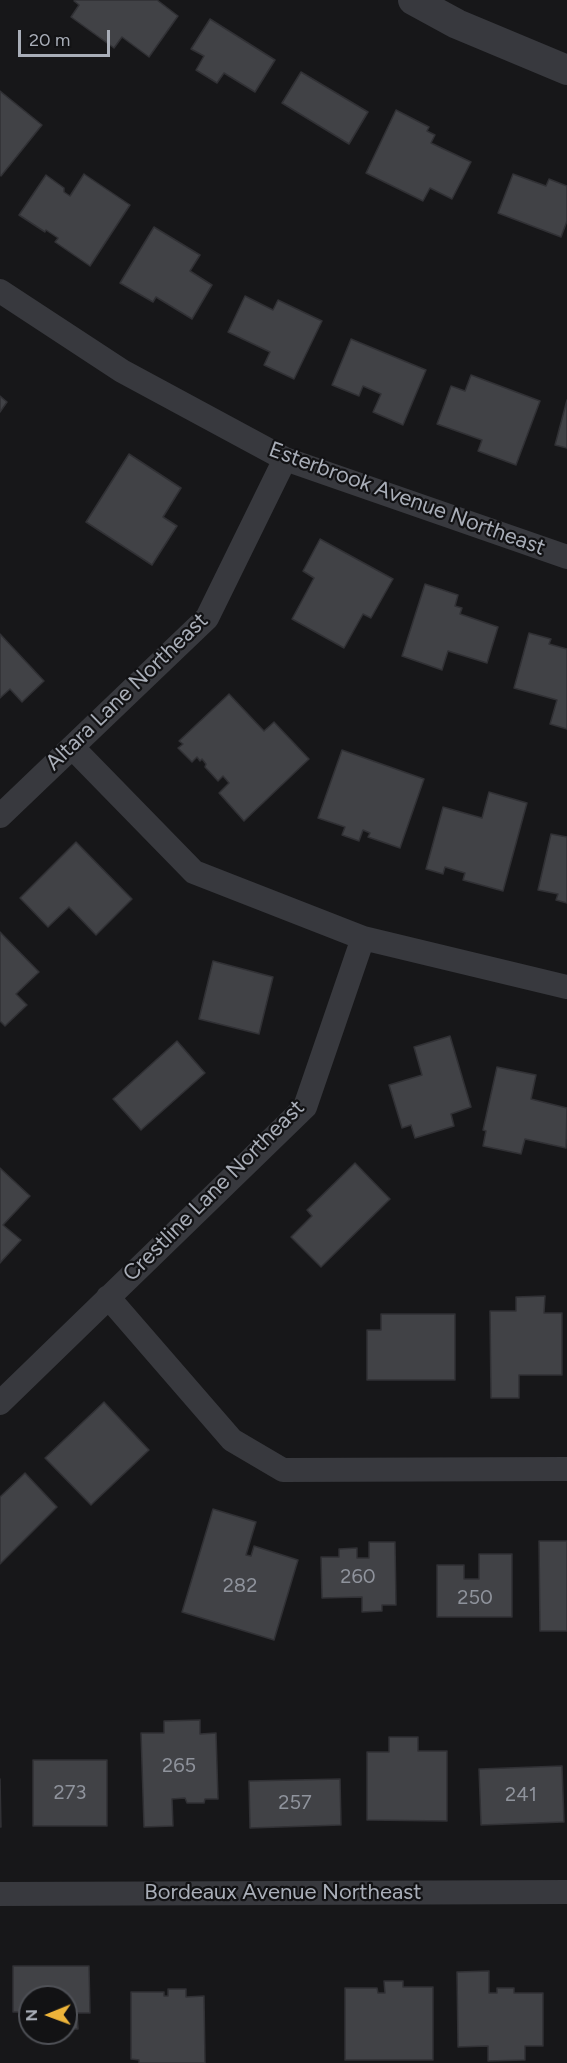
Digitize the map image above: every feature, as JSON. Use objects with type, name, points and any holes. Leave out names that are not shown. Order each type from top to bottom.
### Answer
[{"type":"street","points":[[413,0],[457,24],[567,70]]},
{"type":"street","name":"Esterbrook Avenue Northeast","points":[[0,291],[122,371],[285,459],[567,557]]},
{"type":"street","name":"Altara Lane Northeast","points":[[0,816],[207,618],[285,459]]},
{"type":"street","points":[[72,747],[194,872],[363,938],[567,987]]},
{"type":"street","name":"Crestline Lane Northeast","points":[[0,1403],[305,1107],[363,938]]},
{"type":"street","points":[[108,1297],[232,1440],[283,1470],[567,1469]]},
{"type":"street","name":"Bordeaux Avenue Northeast","points":[[0,1894],[567,1892]]},
{"type":"building","points":[[75,0],[157,0],[178,16],[149,57],[122,37],[114,48],[71,17],[79,5]]},
{"type":"building","points":[[210,19],[275,60],[255,92],[224,73],[217,83],[196,70],[204,56],[191,49]]},
{"type":"building","points":[[301,72],[368,112],[349,144],[282,103]]},
{"type":"building","points":[[0,91],[42,125],[1,176],[0,175]]},
{"type":"building","points":[[396,110],[429,127],[427,131],[435,135],[431,143],[471,162],[452,199],[430,188],[423,201],[366,173]]},
{"type":"building","points":[[84,174],[130,205],[90,266],[55,242],[58,238],[19,215],[46,175],[64,188],[64,192],[70,196]]},
{"type":"building","points":[[513,174],[546,186],[549,179],[567,186],[567,221],[561,237],[498,213]]},
{"type":"building","points":[[154,227],[200,255],[190,271],[212,285],[192,319],[156,297],[153,302],[120,283]]},
{"type":"building","points":[[245,296],[273,310],[278,300],[322,321],[294,379],[264,365],[270,352],[228,332]]},
{"type":"building","points":[[351,339],[426,370],[403,425],[373,412],[381,394],[363,386],[359,396],[332,385]]},
{"type":"building","points":[[471,375],[540,401],[516,465],[478,451],[482,440],[437,424],[451,386],[465,391]]},
{"type":"building","points":[[0,396],[7,402],[0,412]]},
{"type":"building","points":[[567,400],[567,448],[555,445]]},
{"type":"building","points":[[129,454],[181,488],[163,517],[177,526],[152,565],[86,522]]},
{"type":"building","points":[[320,539],[393,579],[371,618],[363,614],[344,648],[292,619],[314,578],[303,571]]},
{"type":"building","points":[[425,584],[458,595],[455,606],[462,608],[460,614],[498,627],[487,663],[448,651],[442,670],[402,656]]},
{"type":"building","points":[[529,633],[551,639],[549,644],[567,649],[567,729],[550,724],[557,700],[514,688]]},
{"type":"building","points":[[0,634],[44,681],[22,702],[10,689],[0,698]]},
{"type":"building","points":[[229,694],[264,731],[274,722],[309,759],[244,821],[219,793],[229,783],[223,776],[218,781],[205,767],[206,764],[202,759],[200,761],[197,757],[192,762],[178,748],[183,744],[179,741]]},
{"type":"building","points":[[342,750],[424,779],[400,848],[368,837],[370,833],[363,830],[359,841],[342,835],[345,827],[318,818]]},
{"type":"building","points":[[489,792],[527,803],[503,891],[463,880],[465,873],[445,867],[443,874],[426,869],[443,807],[482,818]]},
{"type":"building","points":[[551,834],[567,837],[567,903],[556,900],[558,894],[538,890]]},
{"type":"building","points":[[76,842],[132,899],[96,935],[69,907],[48,927],[20,898]]},
{"type":"building","points":[[0,932],[39,972],[16,994],[27,1005],[5,1026],[0,1021]]},
{"type":"building","points":[[213,961],[273,977],[259,1034],[199,1019]]},
{"type":"building","points":[[450,1036],[471,1107],[451,1114],[454,1126],[415,1138],[411,1125],[402,1128],[389,1085],[422,1075],[414,1047]]},
{"type":"building","points":[[177,1041],[205,1073],[141,1130],[113,1099]]},
{"type":"building","points":[[497,1067],[536,1075],[531,1099],[567,1108],[566,1148],[525,1139],[521,1154],[483,1146],[486,1131],[483,1130]]},
{"type":"building","points":[[355,1163],[390,1199],[321,1267],[291,1237],[312,1216],[307,1210]]},
{"type":"building","points":[[0,1168],[30,1196],[3,1225],[21,1240],[0,1263]]},
{"type":"building","points":[[545,1296],[544,1313],[562,1313],[562,1375],[519,1375],[519,1398],[491,1398],[490,1311],[516,1311],[516,1297]]},
{"type":"building","points":[[381,1314],[455,1314],[455,1380],[367,1380],[367,1330],[381,1330]]},
{"type":"building","points":[[104,1402],[149,1450],[91,1505],[45,1458]]},
{"type":"building","points":[[25,1473],[57,1507],[0,1564],[0,1497]]},
{"type":"building","points":[[213,1509],[256,1522],[246,1555],[251,1556],[254,1546],[298,1560],[274,1640],[182,1612]]},
{"type":"building","points":[[539,1541],[567,1541],[567,1631],[540,1631]]},
{"type":"building","points":[[369,1542],[395,1542],[396,1605],[382,1605],[382,1611],[362,1612],[362,1597],[322,1598],[321,1557],[339,1557],[339,1549],[357,1548],[357,1558],[369,1558]]},
{"type":"building","points":[[479,1554],[512,1554],[512,1617],[437,1617],[437,1565],[464,1565],[464,1579],[479,1579]]},
{"type":"building","points":[[200,1720],[200,1734],[216,1733],[218,1799],[205,1799],[204,1803],[187,1803],[185,1798],[172,1799],[173,1826],[144,1827],[141,1733],[164,1733],[164,1721]]},
{"type":"building","points":[[389,1737],[418,1737],[418,1751],[447,1751],[447,1821],[367,1820],[367,1752],[389,1752]]},
{"type":"building","points":[[33,1760],[107,1760],[107,1826],[33,1826]]},
{"type":"building","points":[[562,1766],[564,1822],[481,1825],[479,1769]]},
{"type":"building","points":[[0,1779],[1,1827],[0,1827]]},
{"type":"building","points":[[340,1779],[341,1825],[250,1828],[249,1781]]},
{"type":"building","points":[[13,1966],[89,1966],[90,2013],[78,2013],[78,1985],[18,1985],[18,2012],[13,2012]]},
{"type":"building","points":[[489,1971],[489,1993],[497,1993],[497,1988],[514,1988],[514,1993],[543,1993],[543,2046],[525,2046],[525,2060],[488,2061],[488,2046],[458,2047],[457,1972]]},
{"type":"building","points":[[384,1981],[403,1981],[403,1987],[433,1987],[433,2060],[345,2060],[345,1988],[377,1988],[378,1993],[385,1993]]},
{"type":"building","points":[[168,1989],[186,1989],[186,1997],[204,1996],[205,2063],[139,2063],[139,2060],[131,2059],[131,1992],[164,1992],[164,1996],[168,1996]]}]
